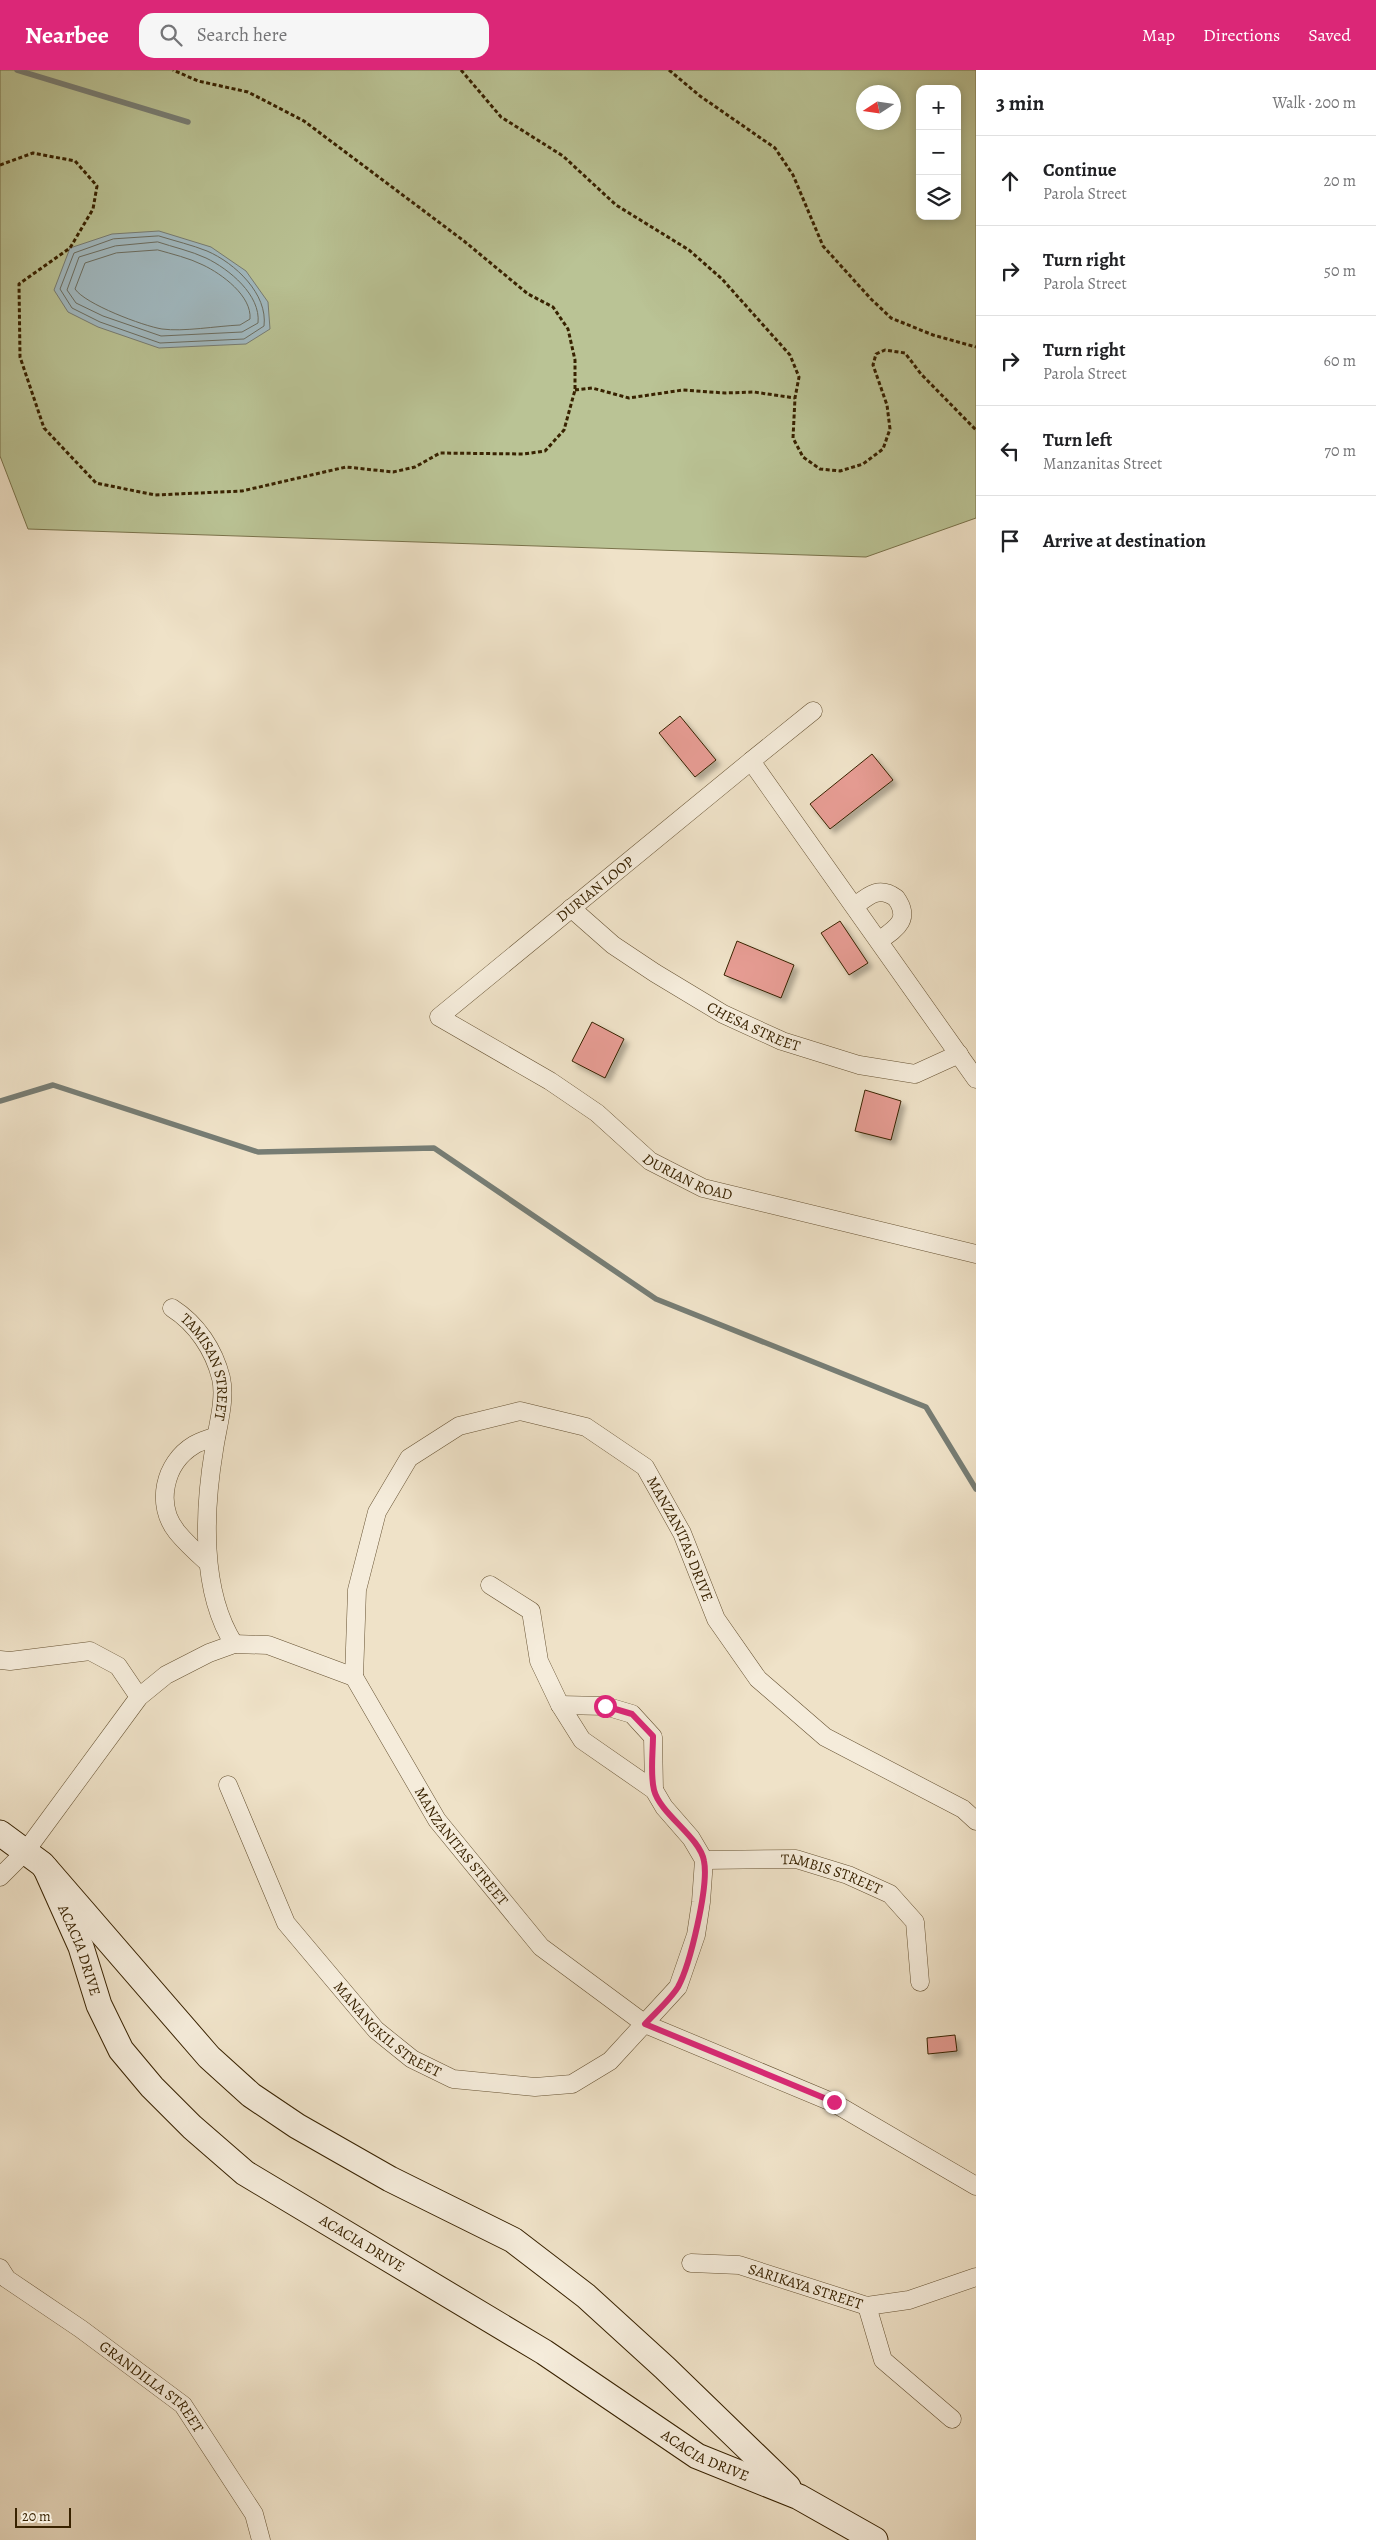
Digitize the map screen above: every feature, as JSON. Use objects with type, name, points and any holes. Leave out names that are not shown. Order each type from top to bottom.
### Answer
[{"type":"street","name":"DURIAN LOOP","points":[[439,1017],[812,711]]},
{"type":"street","points":[[751,761],[880,940],[976,1079]]},
{"type":"street","points":[[855,906],[872,893],[881,891],[896,898],[903,913],[901,921],[896,928],[880,940]]},
{"type":"street","name":"CHESA STREET","points":[[571,908],[614,945],[654,973],[723,1014],[782,1041],[859,1065],[915,1074],[959,1054]]},
{"type":"street","name":"DURIAN ROAD","points":[[439,1017],[550,1081],[597,1113],[650,1161],[703,1188],[976,1254]]},
{"type":"street","name":"TAMISAN STREET","points":[[172,1308],[186,1317],[202,1335],[221,1379],[220,1408],[207,1509],[207,1562],[224,1629],[234,1644]]},
{"type":"street","name":"MANZANITAS DRIVE","points":[[354,1677],[357,1590],[376,1512],[409,1458],[460,1426],[520,1411],[586,1427],[645,1467],[682,1532],[716,1619],[758,1679],[824,1737],[962,1809],[976,1821]]},
{"type":"street","name":"TAMISAN STREET","points":[[207,1562],[176,1531],[166,1509],[163,1493],[171,1469],[182,1454],[194,1445],[216,1436]]},
{"type":"street","points":[[490,1586],[531,1611],[539,1661],[560,1705],[582,1740],[654,1790],[664,1808],[691,1838],[704,1860]]},
{"type":"street","points":[[0,1877],[25,1852],[139,1697],[166,1675],[209,1653],[234,1644],[268,1645],[354,1677]]},
{"type":"street","points":[[0,1660],[10,1661],[90,1651],[118,1666],[139,1697]]},
{"type":"street","name":"MANZANITAS STREET","points":[[354,1677],[437,1820],[541,1947],[645,2024],[834,2102],[976,2186]]},
{"type":"street","points":[[560,1705],[605,1706],[632,1714],[653,1736],[654,1790]]},
{"type":"street","name":"MANANGKIL STREET","points":[[228,1785],[286,1923],[376,2030],[412,2059],[453,2079],[535,2087],[572,2084],[610,2061],[678,1987],[696,1935],[704,1860]]},
{"type":"street","name":"ACACIA DRIVE","points":[[0,1834],[46,1869],[209,2057],[251,2095],[297,2126],[390,2179],[513,2240],[586,2296],[799,2497]]},
{"type":"street","name":"TAMBIS STREET","points":[[704,1860],[796,1859],[848,1875],[890,1894],[915,1922],[920,1982]]},
{"type":"street","name":"ACACIA DRIVE","points":[[46,1869],[81,1947],[99,2005],[121,2050],[152,2087],[192,2127],[245,2173],[544,2352],[697,2456],[799,2497],[875,2540]]},
{"type":"street","name":"SARIKAYA STREET","points":[[691,2263],[739,2265],[867,2306],[908,2300],[976,2277]]},
{"type":"street","name":"GRANDILLA STREET","points":[[0,2268],[7,2278],[82,2329],[183,2405],[254,2514],[261,2540]]},
{"type":"street","points":[[867,2306],[883,2360],[952,2419]]},
{"type":"path","points":[[0,165],[33,153],[75,161],[97,186],[92,209],[70,248],[20,284],[20,357],[44,428],[96,483],[155,495],[242,491],[346,467],[393,472],[415,467],[440,453],[524,454],[545,451],[564,430],[575,390],[575,360],[568,329],[554,307],[528,294],[464,241],[304,121],[248,92],[198,81],[173,70]]},
{"type":"path","points":[[461,70],[501,117],[563,156],[616,205],[689,250],[722,279],[790,356],[798,377],[793,438],[803,457],[820,469],[840,471],[863,464],[883,449],[890,429],[887,405],[873,365],[876,354],[885,350],[905,353],[921,374],[976,430]]},
{"type":"path","points":[[669,70],[700,96],[775,148],[794,175],[824,246],[871,299],[891,318],[933,335],[976,348]]},
{"type":"path","points":[[575,390],[592,388],[629,398],[683,390],[725,393],[754,392],[795,398]]},
{"type":"green space","points":[[0,70],[976,70],[976,518],[866,557],[28,529],[0,456]]},
{"type":"water","points":[[159,231],[211,247],[246,271],[268,302],[270,329],[246,344],[159,348],[98,327],[68,312],[54,290],[70,248],[112,234]]},
{"type":"building","points":[[680,716],[716,760],[695,777],[659,733]]},
{"type":"building","points":[[872,754],[893,780],[830,829],[810,804]]},
{"type":"building","points":[[840,921],[868,963],[849,975],[821,933]]},
{"type":"building","points":[[737,941],[794,965],[781,998],[724,975]]},
{"type":"building","points":[[592,1022],[624,1039],[605,1078],[572,1061]]},
{"type":"building","points":[[865,1090],[901,1101],[891,1140],[855,1131]]},
{"type":"building","points":[[955,2035],[957,2051],[928,2054],[927,2038]]},
{"type":"waterway","points":[[17,70],[188,122]]},
{"type":"waterway","points":[[0,1101],[53,1085],[258,1152],[434,1148],[656,1299],[926,1407],[976,1489]]},
{"type":"route","points":[[605,1706],[632,1714],[653,1736],[654,1790],[664,1808],[691,1838],[704,1860],[696,1935],[678,1987],[645,2024],[834,2102]]}]
